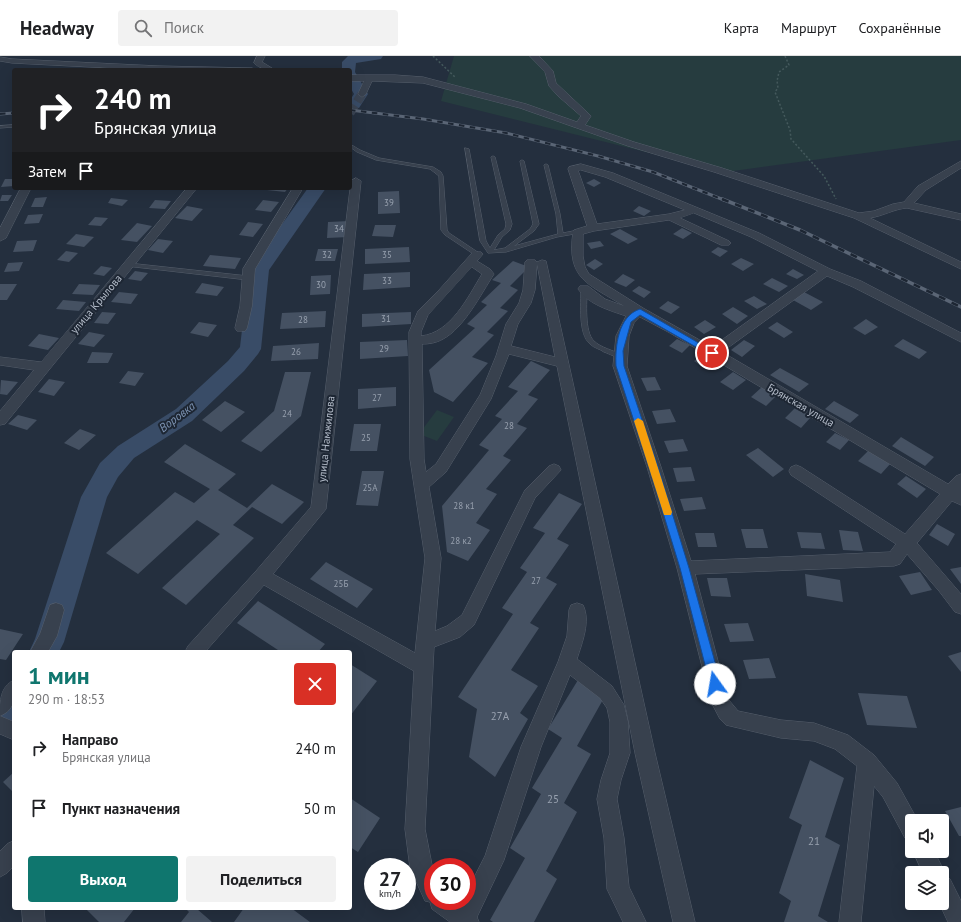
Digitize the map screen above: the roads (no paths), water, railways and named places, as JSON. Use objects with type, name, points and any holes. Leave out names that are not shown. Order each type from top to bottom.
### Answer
[{"type":"street","points":[[148,56],[159,68]]},
{"type":"street","points":[[261,56],[258,63],[267,68]]},
{"type":"street","points":[[534,56],[549,71],[552,84],[586,116],[580,125]]},
{"type":"street","points":[[0,59],[12,61],[159,68]]},
{"type":"street","points":[[352,78],[410,78],[440,83],[523,106],[631,144],[718,170],[858,216],[961,266]]},
{"type":"street","points":[[362,94],[369,78]]},
{"type":"street","points":[[907,205],[922,188],[961,164]]},
{"type":"street","points":[[593,228],[574,173],[573,169],[577,167],[609,175],[755,235],[826,271],[857,284],[961,338]]},
{"type":"street","name":"улица Намжилова","points":[[196,650],[262,576],[318,508],[356,181]]},
{"type":"street","points":[[0,238],[25,190]]},
{"type":"street","name":"улица Крылова","points":[[0,420],[190,190]]},
{"type":"street","points":[[241,328],[246,306],[249,269],[297,190]]},
{"type":"street","points":[[858,216],[876,214],[907,205],[961,217]]},
{"type":"street","points":[[637,313],[585,276],[579,270],[576,244],[578,232],[593,228],[670,217],[695,210]]},
{"type":"street","points":[[670,217],[725,243]]},
{"type":"street","points":[[414,341],[436,338],[448,330],[478,291],[488,274],[479,256],[422,314],[415,332],[414,341],[417,459],[433,558],[423,667],[415,828],[421,868],[424,874]]},
{"type":"street","points":[[421,485],[441,468],[486,396],[512,324],[525,303],[536,263],[562,363],[645,753],[684,922]]},
{"type":"street","points":[[712,353],[826,271]]},
{"type":"street","points":[[584,289],[589,296],[598,302],[637,313]]},
{"type":"street","points":[[637,313],[628,321],[624,329],[620,366],[654,467],[684,568],[720,702],[727,714],[733,719],[781,729],[814,732],[841,742],[867,762],[890,790],[905,818]]},
{"type":"street","name":"Брянская улица","points":[[637,313],[712,353],[955,495]]},
{"type":"street","points":[[504,348],[562,363]]},
{"type":"street","points":[[0,362],[43,367]]},
{"type":"street","points":[[425,642],[454,633],[468,620],[530,494],[554,470]]},
{"type":"street","points":[[796,471],[907,543],[945,586],[961,607]]},
{"type":"street","points":[[684,568],[894,559],[907,543],[955,495],[961,480]]},
{"type":"street","points":[[262,576],[423,667]]},
{"type":"street","points":[[40,650],[48,636],[56,610]]},
{"type":"street","points":[[452,910],[466,920],[494,860],[531,747],[568,662],[576,636],[577,610]]},
{"type":"street","points":[[568,662],[606,692],[615,705],[618,722],[620,753],[611,780],[607,799],[614,838],[618,889],[635,922]]},
{"type":"street","points":[[0,708],[12,692]]},
{"type":"street","points":[[0,725],[12,730]]},
{"type":"street","points":[[850,922],[867,762]]},
{"type":"street","points":[[0,866],[12,853]]},
{"type":"street","points":[[949,901],[960,922]]},
{"type":"street","points":[[33,910],[34,922]]},
{"type":"lane","points":[[0,127],[12,126]]},
{"type":"lane","points":[[352,146],[372,158],[431,168],[439,173],[441,176],[444,230],[447,234],[479,256],[506,250],[561,234],[578,232]]},
{"type":"lane","points":[[467,149],[483,241],[479,256]]},
{"type":"lane","points":[[479,256],[507,230],[509,224],[493,157]]},
{"type":"lane","points":[[506,250],[532,230],[536,224],[522,161]]},
{"type":"lane","points":[[546,165],[558,214],[561,234]]},
{"type":"lane","points":[[128,265],[248,278]]},
{"type":"lane","points":[[584,289],[585,321],[587,333],[591,342],[620,356]]},
{"type":"waterway","name":"Воровка","points":[[349,68],[349,62],[354,58],[376,56]]},
{"type":"waterway","name":"Воровка","points":[[352,78],[361,94],[354,105]]},
{"type":"waterway","name":"Воровка","points":[[45,650],[49,642],[94,497],[109,470],[126,452],[184,415],[236,366],[250,349],[259,270],[316,190]]},
{"type":"tunnel","points":[[352,110],[362,94]]},
{"type":"railway","points":[[352,110],[423,119],[506,133],[598,156],[653,172],[724,200]]},
{"type":"railway","points":[[0,114],[12,113]]},
{"type":"railway","points":[[722,199],[800,230],[961,307]]}]
